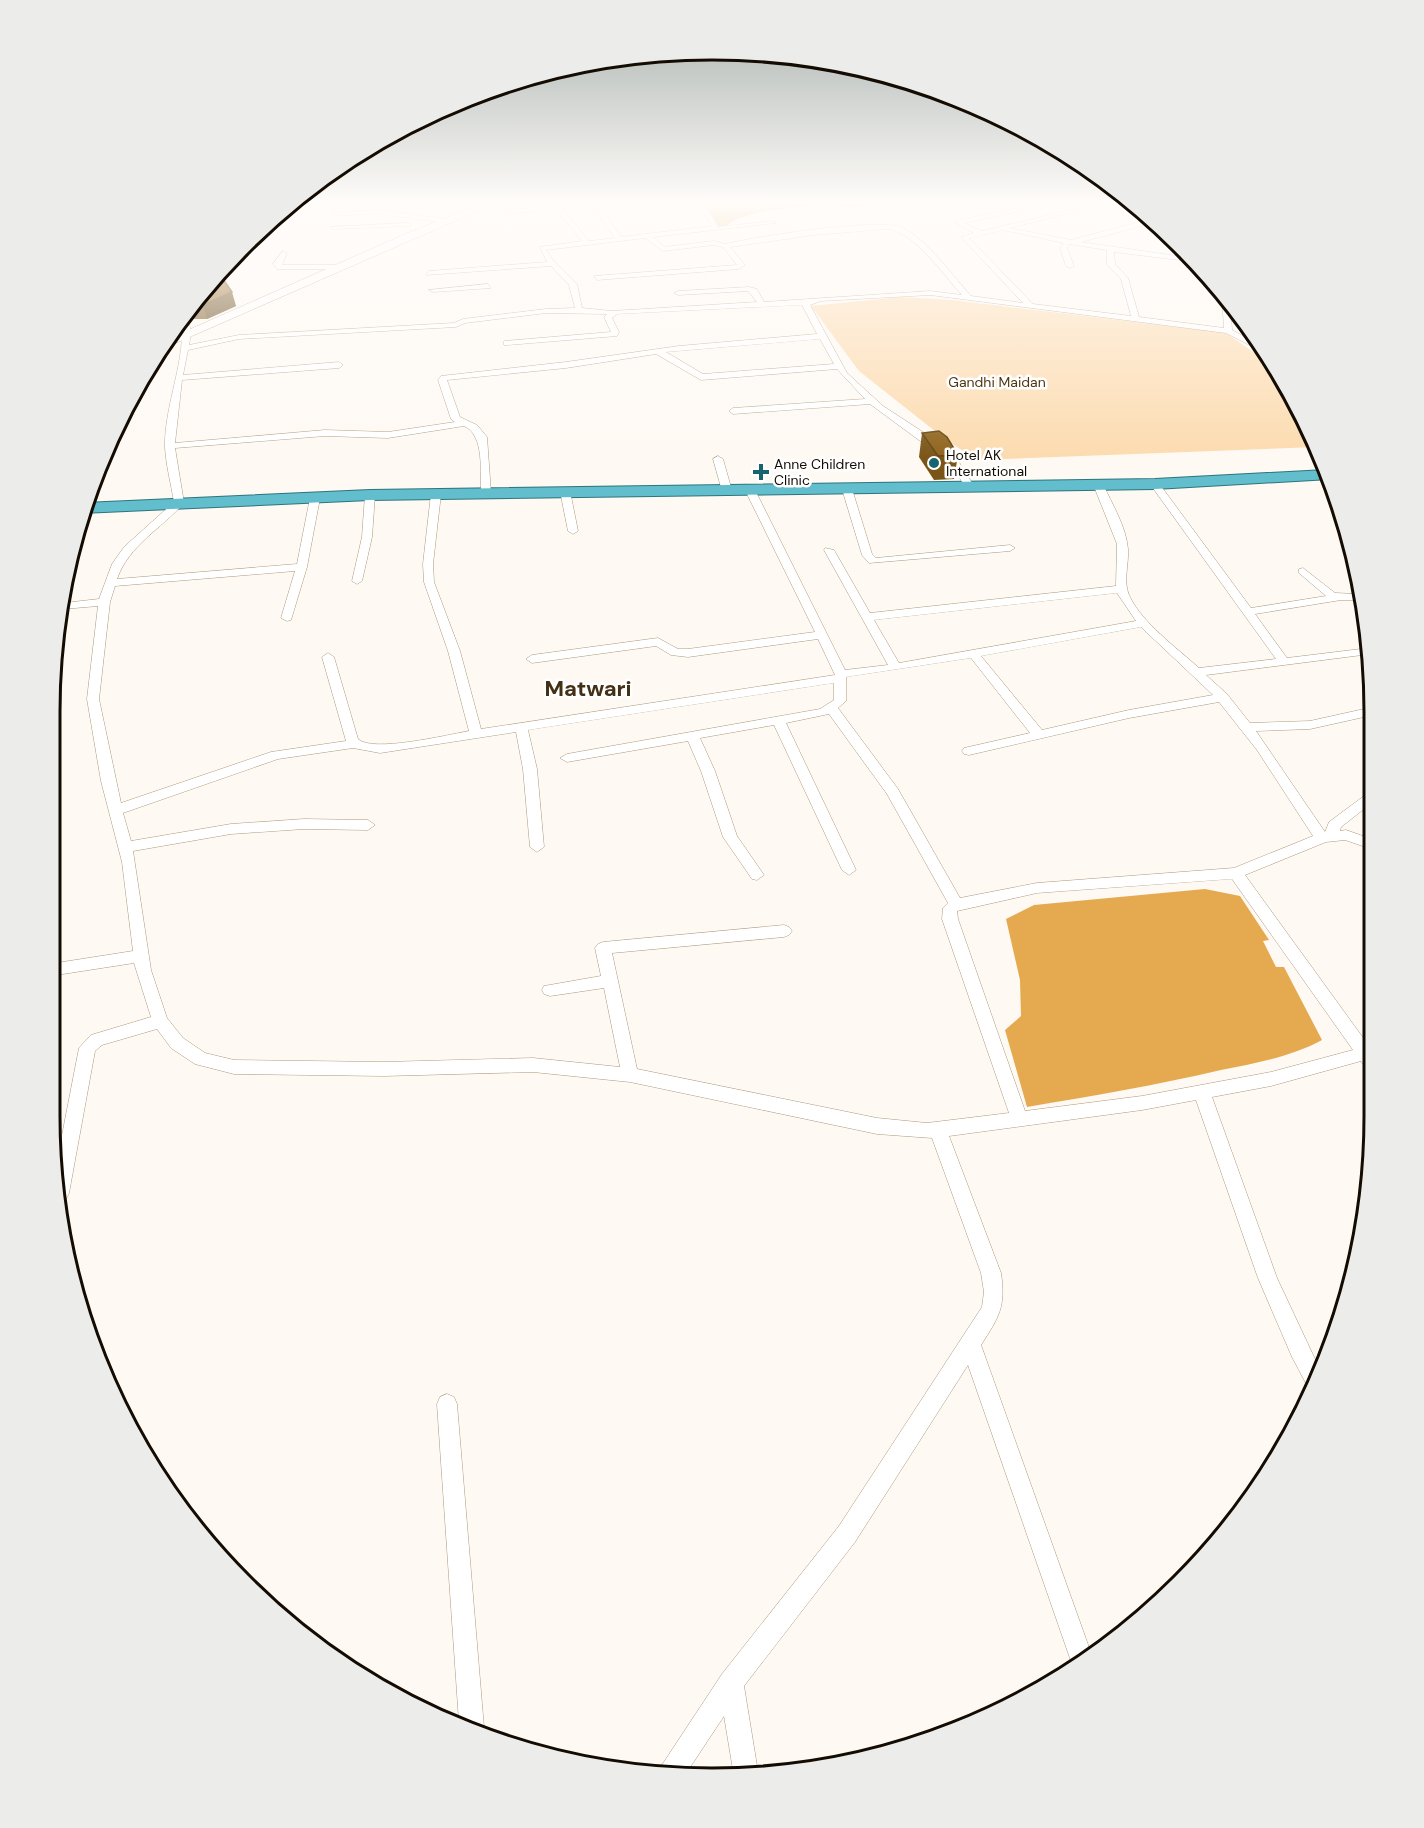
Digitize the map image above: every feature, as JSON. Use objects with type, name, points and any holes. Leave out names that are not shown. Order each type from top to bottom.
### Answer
[{"type":"highway","points":[[93,507],[370,495],[1155,484],[1319,475]]},
{"type":"main road","points":[[179,337],[290,288]]},
{"type":"street","points":[[433,290],[488,288]]},
{"type":"street","points":[[574,288],[579,311]]},
{"type":"street","points":[[960,288],[968,297]]},
{"type":"street","points":[[1014,288],[1030,305]]},
{"type":"street","points":[[1127,288],[1135,318]]},
{"type":"street","points":[[678,293],[749,289],[754,291],[762,305]]},
{"type":"street","points":[[184,348],[239,337],[456,325],[463,321],[543,311],[598,310],[612,313],[910,294],[968,297],[1241,332]]},
{"type":"street","points":[[809,302],[806,309],[844,374],[873,401],[954,461],[969,486]]},
{"type":"street","points":[[507,343],[614,334],[608,316],[612,313]]},
{"type":"street","points":[[1227,315],[1232,332],[1248,342]]},
{"type":"street","points":[[186,327],[187,333],[177,378],[170,446],[179,503],[128,549],[117,564],[104,602],[93,699],[126,847],[141,956],[160,1021],[177,1043],[201,1059],[234,1067],[361,1070],[533,1065],[630,1075],[877,1125],[938,1130],[1142,1103],[1271,1079],[1364,1058]]},
{"type":"street","points":[[486,493],[482,438],[477,429],[456,419],[442,380],[444,378],[659,352],[823,336]]},
{"type":"street","points":[[659,352],[701,377],[840,366]]},
{"type":"street","points":[[505,361],[559,357],[566,365]]},
{"type":"street","points":[[177,378],[339,365]]},
{"type":"street","points":[[733,411],[873,401]]},
{"type":"street","points":[[170,446],[315,433],[388,435],[466,423]]},
{"type":"street","points":[[718,459],[727,491]]},
{"type":"street","points":[[1098,484],[1122,544],[1124,598],[1145,623],[1223,697],[1328,836]]},
{"type":"street","points":[[1155,484],[1284,662]]},
{"type":"street","points":[[846,489],[867,555],[873,561],[1010,548]]},
{"type":"street","points":[[567,758],[832,709],[840,701],[841,676],[750,490]]},
{"type":"street","points":[[565,491],[573,531]]},
{"type":"street","points":[[436,494],[428,564],[429,582],[454,651],[476,735]]},
{"type":"street","points":[[357,581],[367,537],[370,495]]},
{"type":"street","points":[[287,618],[302,567],[315,498]]},
{"type":"street","points":[[829,550],[895,668]]},
{"type":"street","points":[[110,583],[302,567]]},
{"type":"street","points":[[1303,570],[1336,598]]},
{"type":"street","points":[[867,617],[1122,589]]},
{"type":"street","points":[[1248,612],[1353,597]]},
{"type":"street","points":[[70,605],[104,602]]},
{"type":"street","points":[[116,810],[276,755],[355,744],[366,748],[401,747],[895,668],[1145,623]]},
{"type":"street","points":[[532,659],[658,642],[675,652],[688,653],[822,635]]},
{"type":"street","points":[[1199,672],[1361,652]]},
{"type":"street","points":[[974,654],[1039,735]]},
{"type":"street","points":[[328,657],[348,732],[355,744]]},
{"type":"street","points":[[969,751],[1152,709],[1223,697]]},
{"type":"street","points":[[832,709],[893,792],[956,904]]},
{"type":"street","points":[[1246,727],[1310,725],[1364,713]]},
{"type":"street","points":[[778,720],[849,870]]},
{"type":"street","points":[[520,727],[530,768],[537,847]]},
{"type":"street","points":[[692,736],[708,771],[730,837],[757,875]]},
{"type":"street","points":[[1328,836],[1334,825],[1364,803]]},
{"type":"street","points":[[126,847],[231,829],[304,825],[368,825]]},
{"type":"street","points":[[1019,1118],[950,919],[950,908],[956,904],[1038,888],[1236,873],[1328,836],[1346,835],[1364,841]]},
{"type":"street","points":[[1236,873],[1364,1047]]},
{"type":"street","points":[[630,1075],[603,948],[784,931]]},
{"type":"street","points":[[60,968],[141,956]]},
{"type":"street","points":[[550,990],[610,981]]},
{"type":"street","points":[[63,1176],[87,1047],[97,1040],[160,1021]]},
{"type":"street","points":[[1202,1092],[1251,1234],[1297,1349],[1310,1374]]},
{"type":"street","points":[[675,1767],[685,1756],[731,1683],[848,1534],[992,1310],[993,1283],[938,1130]]},
{"type":"street","points":[[971,1344],[1080,1654]]},
{"type":"street","points":[[447,1404],[472,1722]]},
{"type":"street","points":[[731,1683],[745,1767]]},
{"type":"green space","name":"Gandhi Maidan","points":[[901,297],[952,300],[1226,333],[1257,355],[1277,386],[1307,447],[977,460],[945,439],[859,371],[811,306]]},
{"type":"shaded area","points":[[1205,889],[1240,896],[1269,940],[1263,941],[1276,967],[1284,967],[1322,1040],[1298,1051],[1260,1062],[1027,1107],[1005,1030],[1021,1016],[1020,980],[1006,919],[1034,905]]},
{"type":"building","points":[[217,288],[229,288],[232,292],[203,305]]},
{"type":"building","points":[[939,431],[947,437],[958,455],[938,456],[922,433]]},
{"type":"place","name":"Hotel AK International","points":[[934,463]]},
{"type":"place","name":"Anne Children Clinic","points":[[761,472]]},
{"type":"district","name":"Matwari","points":[[588,688]]}]
